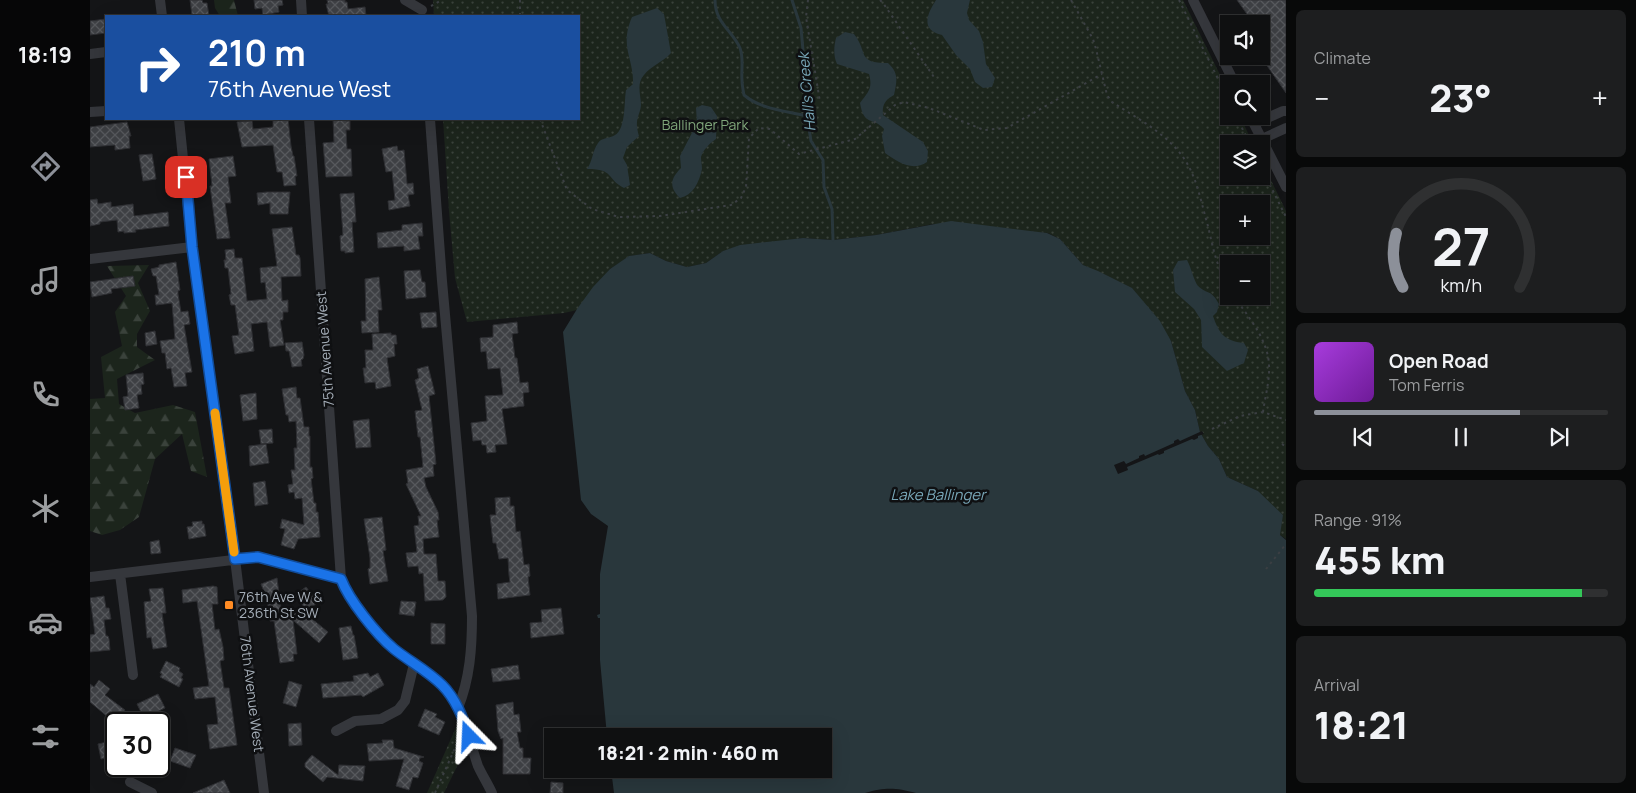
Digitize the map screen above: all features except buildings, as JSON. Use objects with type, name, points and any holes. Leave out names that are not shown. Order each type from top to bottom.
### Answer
[{"type":"street","points":[[160,0],[162,15]]},
{"type":"street","points":[[301,0],[302,15]]},
{"type":"street","points":[[405,0],[422,9]]},
{"type":"street","points":[[1193,0],[1230,75]]},
{"type":"street","points":[[90,54],[105,52]]},
{"type":"street","points":[[90,112],[105,111]]},
{"type":"street","points":[[1270,115],[1286,112]]},
{"type":"street","name":"76th Avenue West","points":[[179,120],[192,247],[235,559],[264,793]]},
{"type":"street","name":"75th Avenue West","points":[[309,120],[341,579]]},
{"type":"street","points":[[430,120],[442,281],[472,616],[471,659],[467,684],[458,708]]},
{"type":"street","points":[[1270,135],[1286,128]]},
{"type":"street","points":[[1270,155],[1286,187]]},
{"type":"street","points":[[90,259],[192,247]]},
{"type":"street","points":[[90,577],[258,557],[341,579],[346,591],[369,622],[392,648],[442,685],[464,720],[479,766],[492,793]]},
{"type":"street","points":[[120,574],[133,675]]},
{"type":"street","points":[[336,731],[355,721],[380,719],[398,710],[405,701],[414,664]]},
{"type":"street","points":[[130,782],[152,793]]},
{"type":"path","points":[[422,9],[442,0]]},
{"type":"path","points":[[520,0],[520,15]]},
{"type":"path","points":[[808,0],[806,17],[820,102]]},
{"type":"path","points":[[880,0],[936,80]]},
{"type":"path","points":[[1070,0],[1093,39],[1107,96],[1112,102],[1171,143],[1188,164],[1200,198],[1220,271]]},
{"type":"path","points":[[1179,0],[1220,83]]},
{"type":"path","points":[[540,120],[567,190],[592,209],[619,217],[660,216],[732,205],[740,198],[746,187],[749,138],[759,128],[770,129],[799,154],[854,139],[895,105],[904,102],[929,108],[984,130],[1007,128],[1102,74]]},
{"type":"path","points":[[1270,185],[1286,217]]},
{"type":"path","points":[[1240,305],[1263,340],[1268,354],[1270,367],[1263,412]]},
{"type":"path","points":[[1212,428],[1240,416],[1263,412],[1286,420]]},
{"type":"path","points":[[1282,444],[1286,447]]},
{"type":"path","points":[[1266,569],[1286,544]]},
{"type":"path","points":[[435,793],[459,739]]},
{"type":"green space","points":[[214,0],[234,0],[238,15],[219,15],[215,8]]},
{"type":"green space","name":"Ballinger Park","points":[[433,0],[1183,0],[1220,75],[1220,125],[1244,125],[1249,135],[1220,135],[1220,185],[1270,185],[1270,178],[1286,211],[1286,539],[1280,535],[1258,491],[1227,477],[1219,459],[1208,446],[1200,432],[1195,410],[1185,391],[1171,341],[1112,279],[1083,265],[1060,239],[1048,233],[933,224],[876,235],[833,240],[803,238],[723,251],[706,263],[687,267],[666,261],[650,253],[630,256],[610,269],[577,310],[564,313],[467,322],[455,278],[443,120],[580,120],[580,15],[434,15]]},
{"type":"green space","points":[[149,265],[138,283],[150,311],[137,334],[137,347],[155,360],[117,379],[119,404],[135,413],[173,405],[195,412],[207,477],[191,471],[182,434],[155,459],[139,517],[120,530],[102,535],[90,531],[90,399],[105,398],[101,357],[122,346],[115,312],[126,296],[107,266]]},
{"type":"green space","points":[[457,725],[465,750],[444,793],[427,793]]},
{"type":"water","points":[[936,0],[970,0],[967,13],[969,20],[979,31],[983,42],[986,64],[995,78],[992,87],[983,88],[975,82],[970,69],[956,55],[942,35],[935,33],[928,25],[928,16]]},
{"type":"water","points":[[657,8],[664,14],[671,53],[647,72],[640,82],[641,106],[637,119],[639,136],[627,147],[623,158],[627,165],[630,185],[624,188],[618,185],[606,173],[596,169],[587,169],[598,143],[619,132],[623,121],[626,90],[633,84],[627,45],[628,27],[632,17]]},
{"type":"water","points":[[845,32],[854,34],[867,59],[878,63],[888,63],[894,70],[896,81],[894,95],[885,103],[883,115],[923,142],[928,151],[927,162],[916,166],[905,165],[885,153],[882,136],[884,129],[866,118],[860,103],[870,87],[869,74],[837,64],[836,61],[834,51],[836,38]]},
{"type":"water","points":[[702,105],[711,107],[717,116],[716,139],[702,154],[702,169],[695,188],[680,198],[674,190],[672,183],[681,168],[680,156],[697,123],[696,108]]},
{"type":"water","name":"Lake Ballinger","points":[[951,221],[1047,233],[1060,239],[1083,265],[1132,288],[1160,321],[1171,341],[1185,391],[1195,410],[1200,432],[1208,446],[1219,459],[1227,477],[1258,491],[1283,515],[1280,535],[1286,540],[1286,793],[916,793],[891,789],[865,793],[614,793],[612,778],[832,778],[832,728],[606,728],[600,660],[600,618],[597,615],[600,614],[600,574],[608,526],[591,514],[581,500],[563,332],[593,287],[610,269],[629,256],[650,253],[666,261],[687,267],[706,263],[723,251],[740,245],[803,238],[833,240],[876,235]]},
{"type":"water","points":[[1187,260],[1198,286],[1211,294],[1219,304],[1217,312],[1213,316],[1220,331],[1227,338],[1244,343],[1248,350],[1244,363],[1227,371],[1202,347],[1201,320],[1194,309],[1175,292],[1173,270],[1178,261]]},
{"type":"pier","points":[[1202,431],[1204,434],[1198,436],[1198,438],[1127,467],[1128,470],[1118,474],[1114,465],[1124,461],[1126,464],[1139,458],[1139,456],[1144,454],[1145,456],[1174,443],[1178,439],[1180,441]]},
{"type":"waterway","points":[[715,0],[721,21],[740,48],[744,95],[750,100],[765,106],[806,116]]},
{"type":"waterway","name":"Hall's Creek","points":[[792,0],[801,28],[807,116],[811,141],[823,160],[824,187],[832,209],[833,240]]},
{"type":"slow traffic","points":[[215,413],[234,552]]},
{"type":"place","name":"76th Ave W & 236th St SW","points":[[229,605]]},
{"type":"route","points":[[186,177],[192,247],[235,559],[258,557],[341,579],[346,591],[369,622],[392,648],[442,685],[453,699],[464,720],[469,736]]}]
